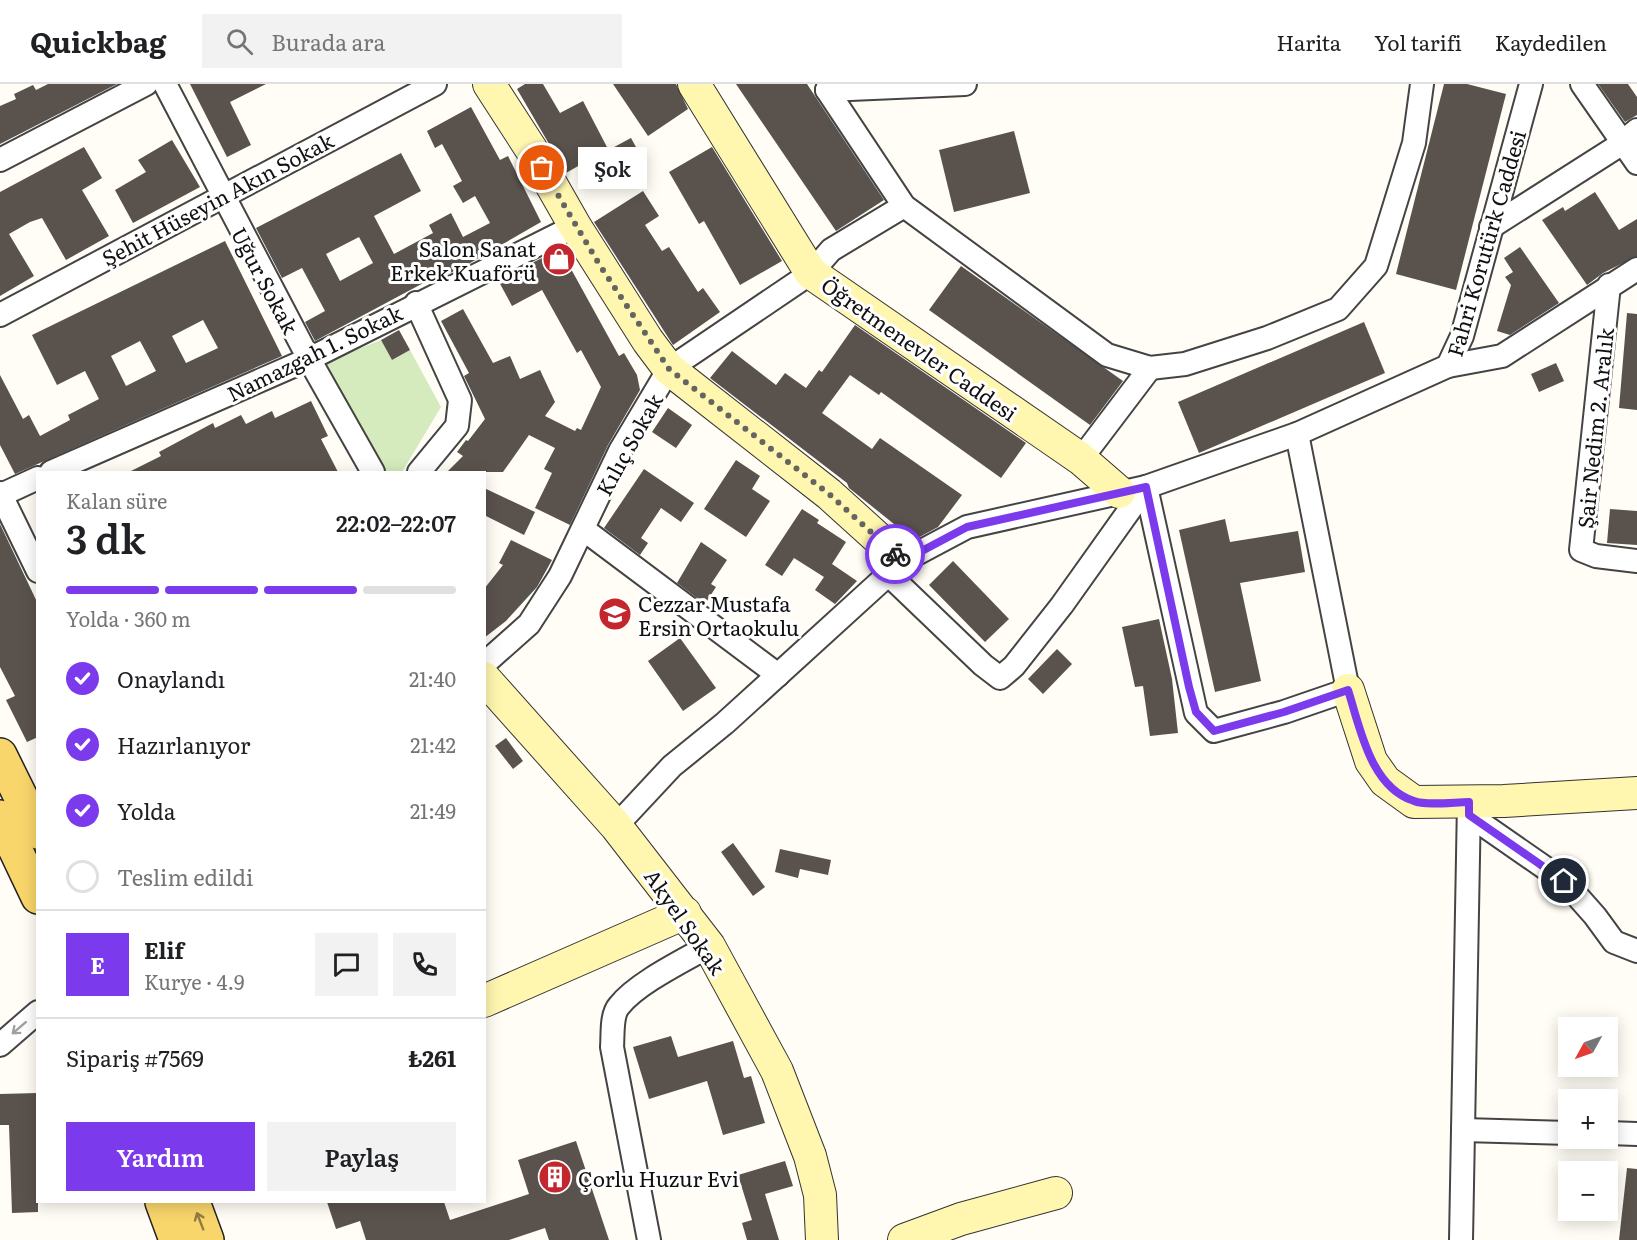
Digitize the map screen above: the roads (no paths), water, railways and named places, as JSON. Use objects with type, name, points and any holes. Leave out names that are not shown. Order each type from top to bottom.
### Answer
[{"type":"main road","points":[[0,755],[20,814],[19,854],[36,892]]},
{"type":"main road","points":[[162,1203],[176,1240]]},
{"type":"main road","points":[[193,1203],[207,1240]]},
{"type":"street","points":[[0,160],[146,84]]},
{"type":"street","name":"Uğur Sokak","points":[[165,84],[221,195],[372,471]]},
{"type":"street","name":"Şehit Hüseyin Akın Sokak","points":[[0,315],[221,195],[435,84]]},
{"type":"street","points":[[489,84],[531,149],[575,226],[648,341],[669,369],[829,494],[983,665],[1000,678],[1014,666],[1062,605],[1133,490]]},
{"type":"street","name":"Öğretmenevler Caddesi","points":[[694,84],[811,273],[1081,459],[1133,490]]},
{"type":"street","points":[[965,84],[827,90],[904,206],[1107,355],[1150,368],[1185,364],[1267,338],[1338,309],[1376,266],[1414,143],[1422,84]]},
{"type":"street","name":"Fahri Korutürk Caddesi","points":[[616,826],[672,766],[725,723],[896,568],[967,527],[1133,490],[1297,434],[1448,366],[1462,336],[1531,84]]},
{"type":"street","points":[[1582,84],[1630,135],[1637,163]]},
{"type":"street","points":[[1491,227],[1630,135]]},
{"type":"street","name":"Kılıç Sokak","points":[[486,662],[529,624],[560,576],[620,451],[669,369],[811,273],[831,250],[904,206]]},
{"type":"street","name":"Namazgah 1. Sokak","points":[[53,471],[309,358],[575,226]]},
{"type":"street","points":[[1448,366],[1502,356],[1637,268]]},
{"type":"street","name":"Şair Nedim 2. Aralık","points":[[1609,285],[1581,550],[1596,556],[1637,561]]},
{"type":"street","points":[[416,303],[460,400],[457,426],[420,471]]},
{"type":"street","points":[[1081,459],[1150,368]]},
{"type":"street","points":[[1297,434],[1348,690],[1371,761],[1385,781],[1414,802],[1469,808],[1637,794]]},
{"type":"street","points":[[36,479],[0,494],[36,567]]},
{"type":"street","points":[[1133,490],[1196,712],[1214,731],[1284,712],[1348,690]]},
{"type":"street","points":[[583,528],[778,675]]},
{"type":"street","name":"Akyel Sokak","points":[[486,680],[616,826],[709,946],[777,1071],[810,1156],[820,1195],[822,1240]]},
{"type":"street","points":[[1469,808],[1564,881],[1614,942],[1637,951]]},
{"type":"street","points":[[1461,1240],[1469,808]]},
{"type":"street","points":[[486,1000],[685,913]]},
{"type":"street","points":[[650,1240],[612,1047],[613,1027],[618,1007],[653,979],[709,946]]},
{"type":"street","points":[[0,1044],[36,1014]]},
{"type":"street","points":[[1463,1130],[1558,1132]]},
{"type":"street","points":[[1618,1133],[1637,1134]]},
{"type":"street","points":[[904,1240],[961,1219],[1056,1193]]},
{"type":"place","name":"Şok","points":[[542,168]]},
{"type":"place","name":"Salon Sanat Erkek Kuaförü","points":[[559,259]]},
{"type":"place","name":"Cezzar Mustafa Ersin Ortaokulu","points":[[615,614]]},
{"type":"place","name":"Çorlu Huzur Evi","points":[[555,1177]]}]
